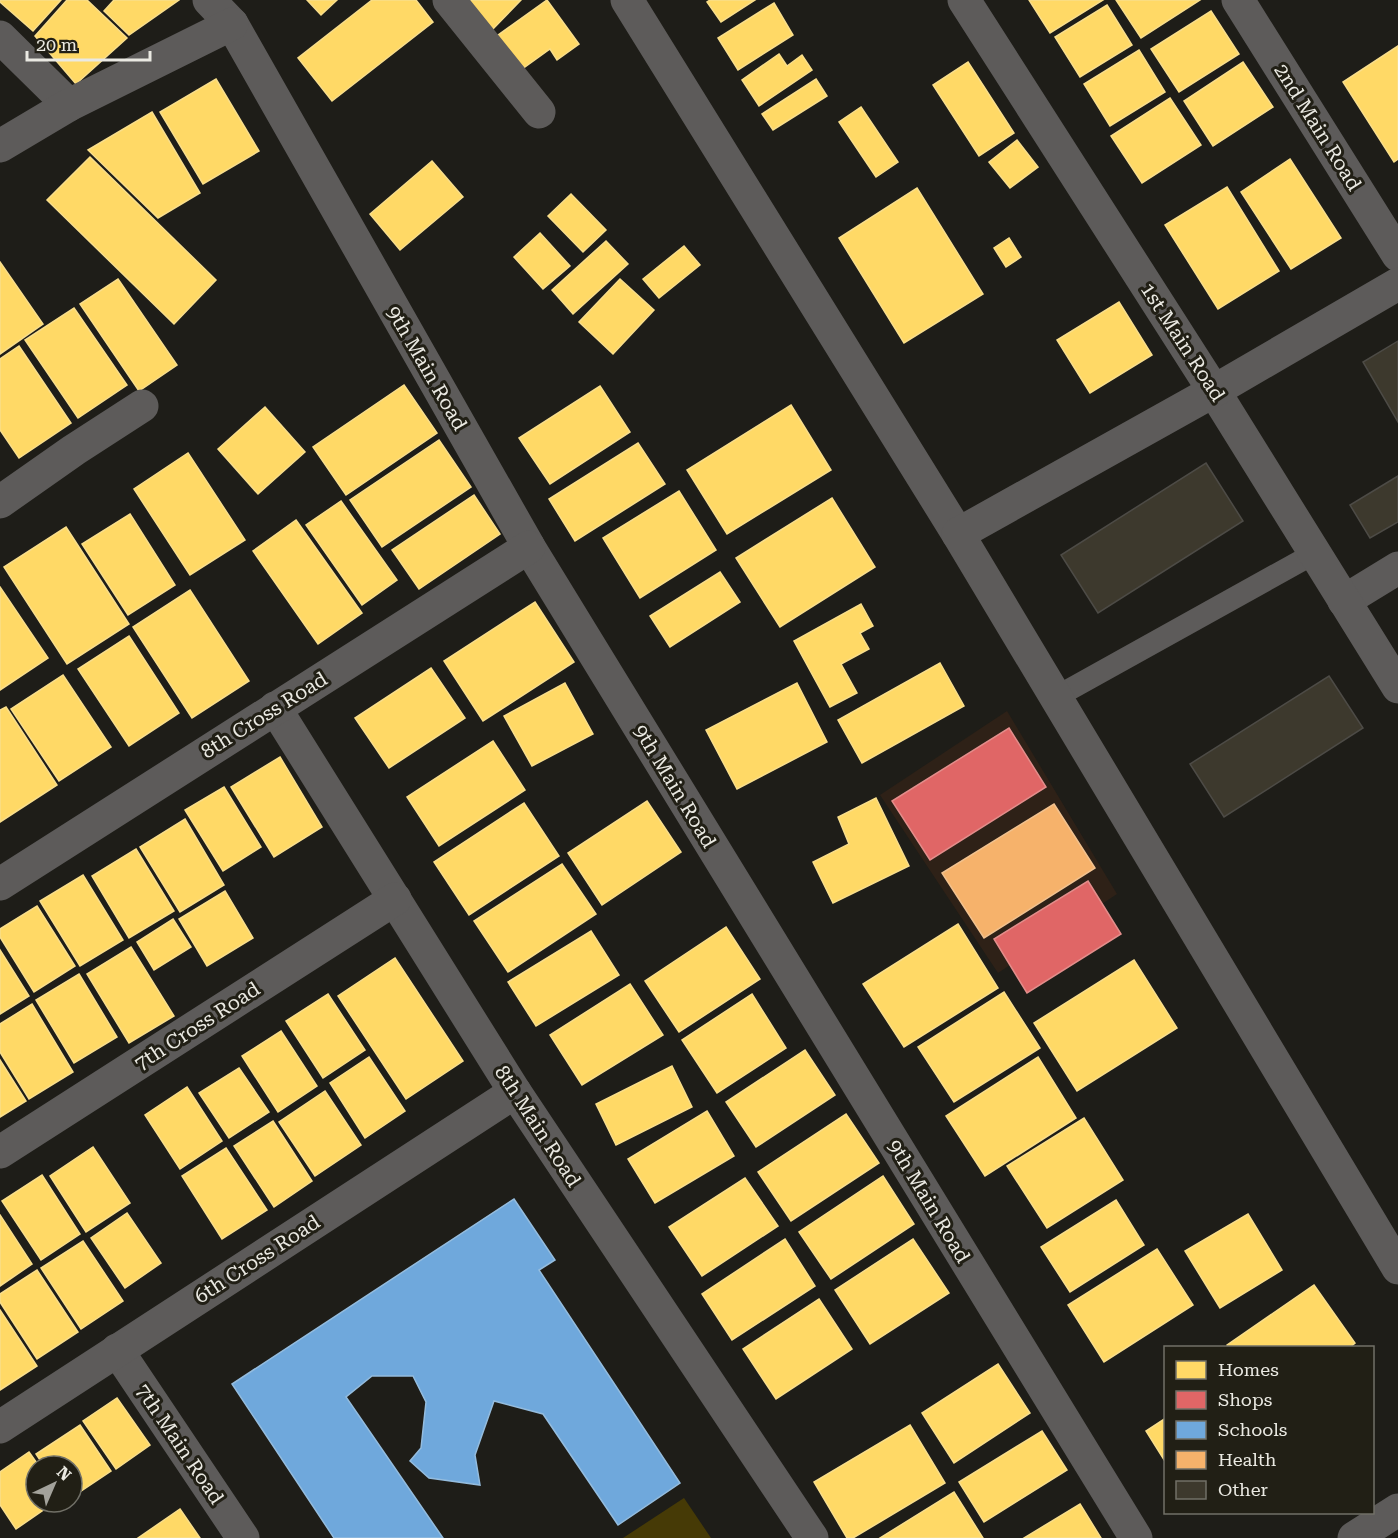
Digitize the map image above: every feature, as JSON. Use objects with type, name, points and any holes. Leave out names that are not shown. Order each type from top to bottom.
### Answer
[{"type":"street","name":"9th Main Road","points":[[209,0],[232,24],[529,547],[1136,1538]]},
{"type":"street","points":[[449,0],[539,112]]},
{"type":"street","points":[[627,0],[958,534],[1398,1268]]},
{"type":"street","name":"1st Main Road","points":[[964,0],[1214,391],[1398,687]]},
{"type":"street","name":"2nd Main Road","points":[[1238,0],[1398,255]]},
{"type":"street","points":[[0,146],[69,105],[232,24]]},
{"type":"street","points":[[0,37],[69,105]]},
{"type":"street","points":[[958,534],[1214,391],[1398,284]]},
{"type":"street","points":[[0,502],[142,406]]},
{"type":"street","name":"8th Cross Road","points":[[0,884],[529,547]]},
{"type":"street","points":[[1344,601],[1398,568]]},
{"type":"street","name":"8th Main Road","points":[[275,708],[515,1092],[812,1538]]},
{"type":"street","name":"7th Cross Road","points":[[0,1152],[394,899]]},
{"type":"street","name":"6th Cross Road","points":[[0,1427],[515,1092]]},
{"type":"street","name":"7th Main Road","points":[[117,1350],[243,1538]]},
{"type":"street","points":[[1354,1538],[1398,1510]]},
{"type":"lane","points":[[1056,697],[1315,552]]},
{"type":"shaded area","points":[[1007,711],[1117,894],[998,973],[880,795]]},
{"type":"shaded area","points":[[684,1498],[711,1538],[623,1538]]},
{"type":"building: Homes","points":[[0,0],[61,0],[33,31]]},
{"type":"building: Homes","points":[[67,0],[87,0],[127,38],[76,84],[35,36]]},
{"type":"building: Homes","points":[[114,0],[179,0],[129,35],[104,11]]},
{"type":"building: Homes","points":[[307,0],[337,0],[321,15]]},
{"type":"building: Homes","points":[[372,0],[416,0],[433,22],[332,101],[298,58]]},
{"type":"building: Homes","points":[[461,0],[521,0],[492,30]]},
{"type":"building: Homes","points":[[547,0],[579,44],[557,60],[550,49],[518,72],[494,38]]},
{"type":"building: Homes","points":[[710,0],[755,0],[721,22],[707,2]]},
{"type":"building: Homes","points":[[1029,0],[1103,0],[1050,33]]},
{"type":"building: Homes","points":[[1116,0],[1200,0],[1141,38]]},
{"type":"building: Homes","points":[[774,3],[793,35],[738,70],[718,38]]},
{"type":"building: Homes","points":[[1107,5],[1132,45],[1080,77],[1055,37]]},
{"type":"building: Homes","points":[[1211,11],[1239,54],[1179,92],[1151,49]]},
{"type":"building: Homes","points":[[1398,46],[1398,159],[1394,162],[1343,82]]},
{"type":"building: Homes","points":[[1139,50],[1165,92],[1110,126],[1084,84]]},
{"type":"building: Homes","points":[[779,54],[787,66],[802,55],[812,70],[759,106],[742,80]]},
{"type":"building: Homes","points":[[968,62],[1014,133],[979,156],[933,85]]},
{"type":"building: Homes","points":[[1243,62],[1273,107],[1213,146],[1184,101]]},
{"type":"building: Homes","points":[[216,79],[259,151],[203,184],[160,112]]},
{"type":"building: Homes","points":[[816,79],[827,96],[773,130],[762,114]]},
{"type":"building: Homes","points":[[1170,98],[1201,145],[1142,183],[1111,136]]},
{"type":"building: Homes","points":[[861,107],[898,162],[876,177],[839,122]]},
{"type":"building: Homes","points":[[152,112],[200,193],[158,218],[88,150]]},
{"type":"building: Homes","points":[[1017,140],[1038,167],[1010,188],[989,162]]},
{"type":"building: Homes","points":[[90,157],[216,280],[174,324],[47,200]]},
{"type":"building: Homes","points":[[1290,159],[1341,238],[1291,269],[1241,192]]},
{"type":"building: Homes","points":[[432,161],[463,197],[400,250],[370,214]]},
{"type":"building: Homes","points":[[1227,187],[1279,271],[1218,309],[1165,225]]},
{"type":"building: Homes","points":[[917,188],[983,294],[904,343],[839,238]]},
{"type":"building: Homes","points":[[571,194],[606,230],[583,252],[548,216]]},
{"type":"building: Homes","points":[[540,233],[570,266],[543,289],[514,257]]},
{"type":"building: Homes","points":[[1009,238],[1021,257],[1006,267],[994,248]]},
{"type":"building: Homes","points":[[606,241],[628,264],[573,314],[552,290]]},
{"type":"building: Homes","points":[[684,246],[700,265],[659,298],[643,279]]},
{"type":"building: Homes","points":[[0,262],[43,324],[0,354]]},
{"type":"building: Homes","points":[[118,279],[177,365],[139,391],[80,304]]},
{"type":"building: Homes","points":[[620,279],[654,310],[613,354],[579,322]]},
{"type":"building: Homes","points":[[1119,302],[1152,355],[1090,393],[1057,340]]},
{"type":"building: Homes","points":[[74,308],[127,385],[78,418],[25,340]]},
{"type":"building: Homes","points":[[19,346],[71,423],[19,458],[0,430],[0,359]]},
{"type":"building: Homes","points":[[404,385],[437,433],[346,495],[313,447]]},
{"type":"building: Homes","points":[[600,386],[630,432],[550,484],[519,438]]},
{"type":"building: Homes","points":[[791,405],[831,470],[727,534],[687,470]]},
{"type":"building: Homes","points":[[265,407],[305,452],[258,494],[218,449]]},
{"type":"building: Homes","points":[[439,440],[471,487],[382,547],[350,500]]},
{"type":"building: Homes","points":[[638,443],[665,484],[575,541],[549,499]]},
{"type":"building: Homes","points":[[188,453],[245,540],[190,575],[134,489]]},
{"type":"building: Homes","points":[[679,491],[716,550],[640,598],[603,538]]},
{"type":"building: Homes","points":[[474,495],[500,534],[419,589],[392,550]]},
{"type":"building: Homes","points":[[832,498],[875,567],[780,627],[736,558]]},
{"type":"building: Homes","points":[[341,501],[397,580],[362,605],[306,525]]},
{"type":"building: Homes","points":[[130,514],[175,585],[128,615],[82,544]]},
{"type":"building: Homes","points":[[296,520],[362,613],[318,644],[253,551]]},
{"type":"building: Homes","points":[[66,527],[129,624],[67,664],[4,567]]},
{"type":"building: Homes","points":[[720,572],[740,602],[670,647],[650,616]]},
{"type":"building: Homes","points":[[0,587],[48,658],[0,690]]},
{"type":"building: Homes","points":[[190,590],[249,681],[192,718],[133,627]]},
{"type":"building: Homes","points":[[535,602],[574,662],[483,721],[444,661]]},
{"type":"building: Homes","points":[[861,604],[873,626],[860,633],[869,649],[841,664],[857,693],[830,707],[794,641]]},
{"type":"building: Homes","points":[[129,636],[179,713],[129,746],[78,669]]},
{"type":"building: Homes","points":[[940,663],[964,706],[862,763],[838,720]]},
{"type":"building: Homes","points":[[431,668],[465,718],[389,768],[355,718]]},
{"type":"building: Homes","points":[[63,675],[111,747],[59,781],[11,709]]},
{"type":"building: Homes","points":[[565,683],[593,734],[532,766],[504,716]]},
{"type":"building: Homes","points":[[797,683],[827,742],[737,789],[706,730]]},
{"type":"building: Homes","points":[[6,707],[57,785],[0,822],[0,710]]},
{"type":"building: Homes","points":[[493,741],[525,790],[439,846],[407,797]]},
{"type":"building: Homes","points":[[280,757],[322,827],[274,857],[231,787]]},
{"type":"building: Homes","points":[[224,787],[261,847],[223,871],[185,810]]},
{"type":"building: Homes","points":[[876,798],[909,866],[833,903],[813,862],[849,844],[838,817]]},
{"type":"building: Homes","points":[[647,801],[681,852],[602,905],[568,853]]},
{"type":"building: Homes","points":[[524,803],[559,856],[469,915],[434,862]]},
{"type":"building: Homes","points":[[185,819],[224,885],[180,912],[140,847]]},
{"type":"building: Homes","points":[[136,849],[174,911],[129,938],[92,876]]},
{"type":"building: Homes","points":[[562,864],[596,914],[508,972],[474,921]]},
{"type":"building: Homes","points":[[83,875],[123,940],[80,966],[40,901]]},
{"type":"building: Homes","points":[[225,891],[253,938],[207,966],[179,919]]},
{"type":"building: Homes","points":[[37,906],[75,966],[34,992],[0,937],[0,929]]},
{"type":"building: Homes","points":[[173,919],[191,947],[154,970],[137,942]]},
{"type":"building: Homes","points":[[958,924],[998,988],[904,1047],[863,984]]},
{"type":"building: Homes","points":[[726,927],[760,979],[679,1032],[645,981]]},
{"type":"building: Homes","points":[[591,931],[619,975],[536,1026],[508,982]]},
{"type":"building: Homes","points":[[131,947],[174,1016],[129,1043],[87,974]]},
{"type":"building: Homes","points":[[0,950],[29,996],[0,1014]]},
{"type":"building: Homes","points":[[395,958],[463,1061],[406,1099],[338,996]]},
{"type":"building: Homes","points":[[1134,960],[1177,1028],[1077,1091],[1034,1023]]},
{"type":"building: Homes","points":[[79,974],[117,1037],[74,1063],[36,1000]]},
{"type":"building: Homes","points":[[630,984],[663,1035],[582,1085],[550,1035]]},
{"type":"building: Homes","points":[[1004,992],[1040,1048],[954,1102],[918,1047]]},
{"type":"building: Homes","points":[[328,994],[365,1050],[323,1078],[286,1021]]},
{"type":"building: Homes","points":[[752,994],[786,1048],[717,1093],[682,1040]]},
{"type":"building: Homes","points":[[32,1004],[73,1072],[29,1099],[0,1052],[0,1024]]},
{"type":"building: Homes","points":[[281,1031],[317,1086],[278,1112],[242,1056]]},
{"type":"building: Homes","points":[[805,1050],[835,1095],[756,1147],[726,1102]]},
{"type":"building: Homes","points":[[369,1057],[405,1111],[365,1138],[330,1083]]},
{"type":"building: Homes","points":[[1038,1057],[1076,1118],[985,1176],[946,1116]]},
{"type":"building: Homes","points":[[0,1060],[26,1101],[0,1117]]},
{"type":"building: Homes","points":[[672,1066],[692,1107],[616,1145],[596,1104]]},
{"type":"building: Homes","points":[[239,1068],[269,1112],[229,1138],[199,1093]]},
{"type":"building: Homes","points":[[187,1087],[222,1141],[180,1169],[145,1115]]},
{"type":"building: Homes","points":[[325,1091],[361,1145],[315,1176],[279,1122]]},
{"type":"building: Homes","points":[[707,1111],[734,1156],[655,1203],[628,1159]]},
{"type":"building: Homes","points":[[846,1114],[879,1163],[791,1221],[758,1172]]},
{"type":"building: Homes","points":[[1084,1118],[1123,1180],[1047,1228],[1007,1166]]},
{"type":"building: Homes","points":[[273,1121],[312,1181],[274,1207],[234,1146]]},
{"type":"building: Homes","points":[[93,1147],[130,1203],[86,1232],[50,1176]]},
{"type":"building: Homes","points":[[226,1148],[267,1210],[222,1239],[182,1176]]},
{"type":"building: Homes","points":[[42,1175],[80,1234],[41,1260],[2,1201]]},
{"type":"building: Homes","points":[[883,1176],[914,1224],[831,1279],[799,1232]]},
{"type":"building: Homes","points":[[745,1178],[778,1226],[702,1276],[669,1227]]},
{"type":"building: Homes","points":[[1116,1200],[1144,1245],[1070,1292],[1041,1247]]},
{"type":"building: Homes","points":[[127,1213],[161,1263],[125,1288],[91,1238]]},
{"type":"building: Homes","points":[[1248,1214],[1282,1270],[1220,1308],[1185,1251]]},
{"type":"building: Homes","points":[[0,1215],[32,1264],[0,1286]]},
{"type":"building: Homes","points":[[785,1239],[815,1286],[732,1340],[702,1294]]},
{"type":"building: Homes","points":[[913,1239],[949,1293],[870,1344],[835,1290]]},
{"type":"building: Homes","points":[[83,1241],[123,1301],[81,1329],[41,1268]]},
{"type":"building: Homes","points":[[1157,1249],[1193,1305],[1104,1362],[1068,1305]]},
{"type":"building: Homes","points":[[37,1270],[78,1332],[37,1359],[0,1302],[0,1294]]},
{"type":"building: Homes","points":[[1314,1285],[1355,1343],[1351,1346],[1227,1345]]},
{"type":"building: Homes","points":[[819,1299],[852,1349],[776,1399],[743,1349]]},
{"type":"building: Homes","points":[[0,1310],[37,1366],[0,1390]]},
{"type":"building: Homes","points":[[998,1364],[1030,1413],[954,1463],[922,1413]]},
{"type":"building: Homes","points":[[117,1398],[150,1445],[116,1469],[83,1421]]},
{"type":"building: Homes","points":[[1164,1419],[1164,1460],[1146,1431]]},
{"type":"building: Homes","points":[[80,1425],[111,1471],[84,1489],[84,1454],[36,1454]]},
{"type":"building: Homes","points":[[910,1425],[945,1483],[853,1538],[847,1538],[814,1482]]},
{"type":"building: Homes","points":[[1042,1431],[1067,1470],[984,1522],[959,1482]]},
{"type":"building: Homes","points":[[24,1455],[24,1514],[38,1514],[16,1529],[0,1505],[0,1472]]},
{"type":"building: Homes","points":[[954,1492],[983,1538],[880,1538]]},
{"type":"building: Homes","points":[[1080,1504],[1101,1538],[1024,1538]]},
{"type":"building: Homes","points":[[180,1509],[200,1538],[138,1538]]},
{"type":"building: Shops","points":[[1009,728],[1046,787],[930,860],[892,801]]},
{"type":"building: Shops","points":[[1088,881],[1121,934],[1027,993],[994,939]]},
{"type":"building: Schools","points":[[514,1199],[555,1260],[539,1270],[680,1483],[618,1525],[543,1414],[494,1401],[475,1455],[480,1485],[429,1478],[410,1461],[421,1448],[426,1402],[413,1376],[372,1376],[346,1397],[443,1538],[334,1538],[232,1384]]},
{"type":"building: Health","points":[[1054,804],[1095,868],[984,938],[942,873]]},
{"type":"building: Other","points":[[1398,341],[1398,422],[1363,362]]},
{"type":"building: Other","points":[[1206,463],[1243,521],[1098,613],[1061,555]]},
{"type":"building: Other","points":[[1398,476],[1398,522],[1370,538],[1350,505]]},
{"type":"building: Other","points":[[1329,676],[1363,728],[1224,817],[1190,764]]}]
